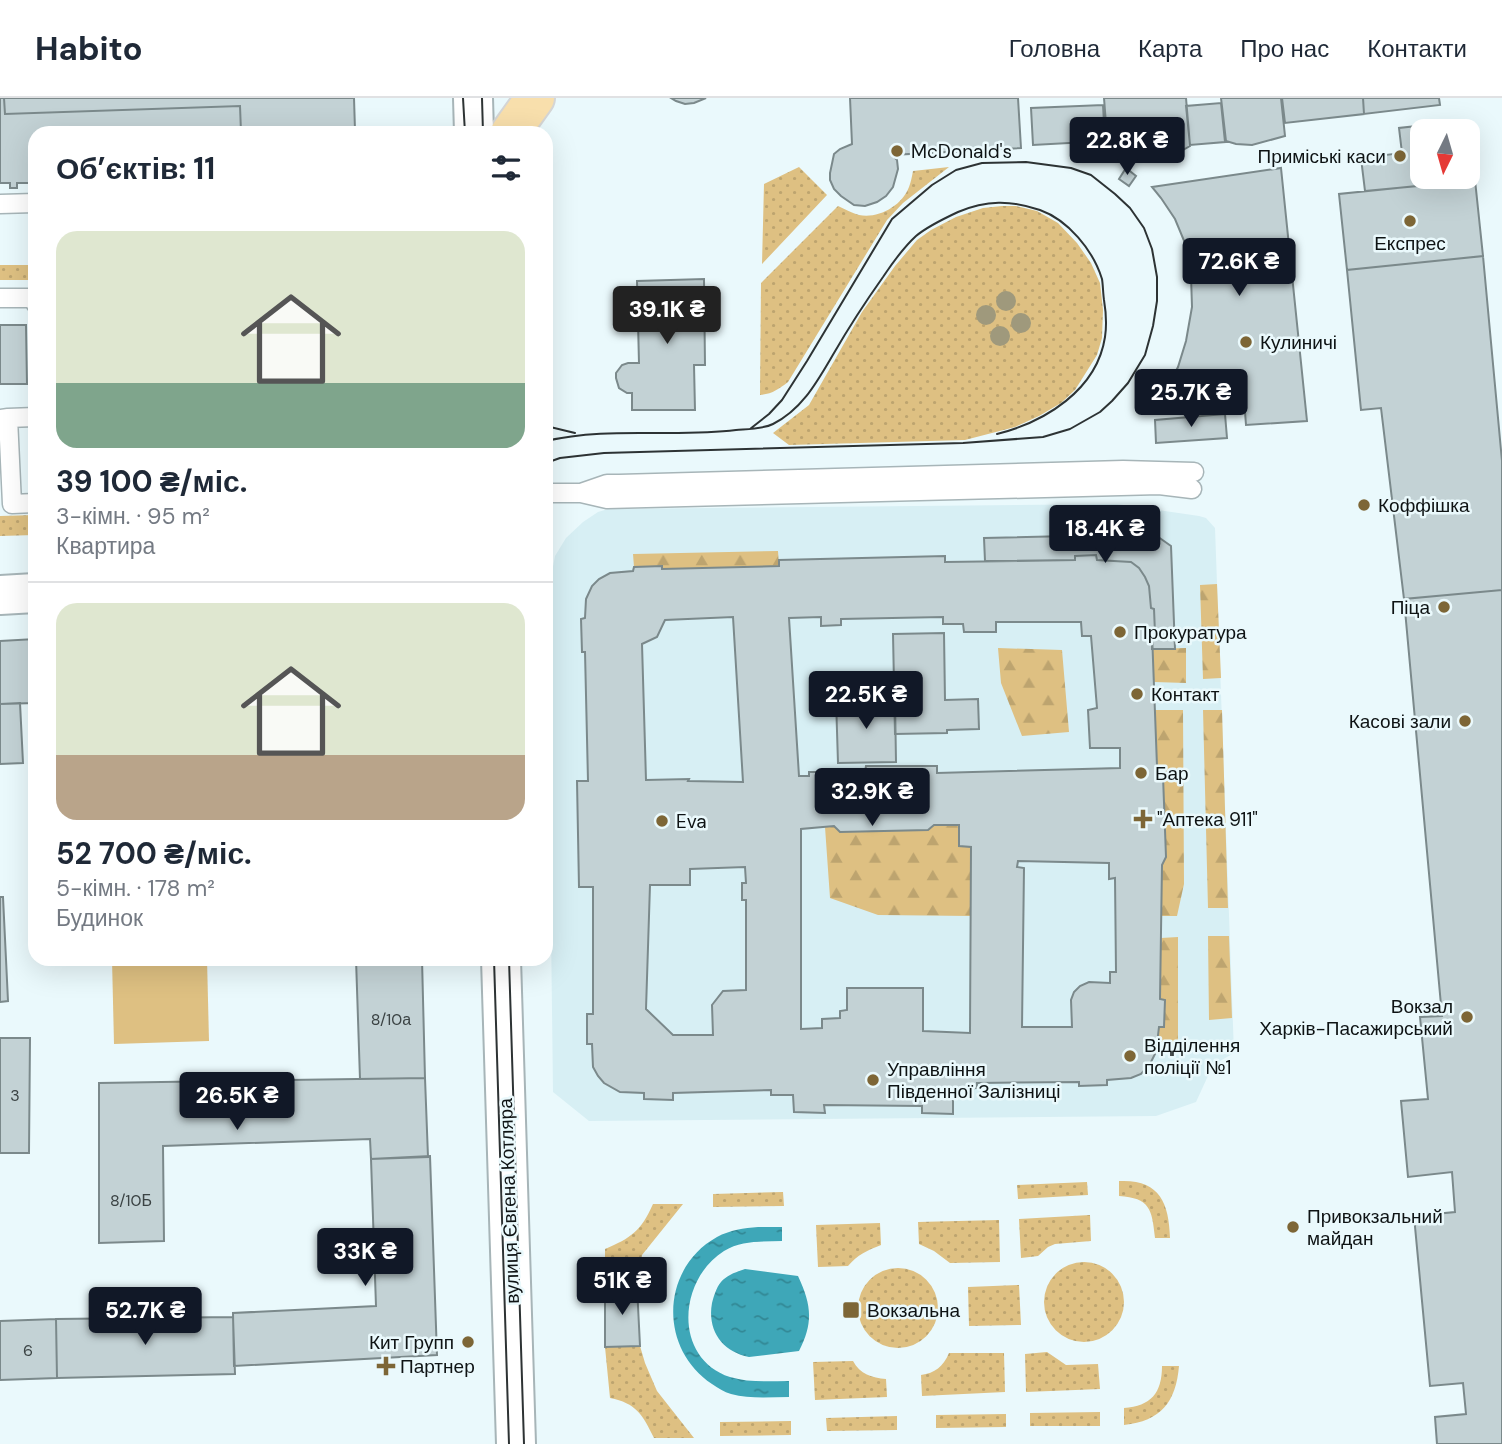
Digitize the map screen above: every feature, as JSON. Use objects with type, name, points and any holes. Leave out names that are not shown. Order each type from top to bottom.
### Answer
[{"type":"main road","points":[[473,98],[474,126]]},
{"type":"main road","points":[[515,126],[535,98]]},
{"type":"main road","points":[[0,595],[28,593]]},
{"type":"main road","name":"вулиця Євгена Котляра","points":[[501,966],[516,1444]]},
{"type":"lane","points":[[0,204],[28,203]]},
{"type":"lane","points":[[0,298],[28,298]]},
{"type":"lane","points":[[28,417],[4,418],[12,504],[28,503]]},
{"type":"lane","points":[[553,493],[581,493],[607,499],[1158,485],[1193,480]]},
{"type":"shaded area","points":[[1117,504],[1206,518],[1215,528],[1234,1053],[1213,1065],[1196,1102],[1156,1116],[589,1121],[553,1092],[553,567],[555,556],[566,538],[583,522],[608,509]]},
{"type":"green space","points":[[799,167],[827,195],[762,264],[764,184]]},
{"type":"green space","points":[[949,167],[903,203],[887,220],[788,382],[775,391],[760,395],[761,283],[838,206],[859,215],[881,213],[895,205],[906,194],[913,171]]},
{"type":"green space","points":[[1002,206],[1037,211],[1058,223],[1091,263],[1100,283],[1102,338],[1097,355],[1075,390],[1061,403],[1015,427],[965,440],[789,445],[773,433],[809,405],[862,312],[917,240],[956,217],[983,208]]},
{"type":"green space","points":[[0,265],[28,265],[28,280],[0,280]]},
{"type":"green space","points":[[28,515],[28,535],[0,536],[0,516]]},
{"type":"green space","points":[[778,551],[779,566],[662,569],[661,566],[634,567],[633,554]]},
{"type":"green space","points":[[1217,584],[1221,678],[1203,679],[1200,585]]},
{"type":"green space","points":[[998,648],[1062,650],[1069,732],[1022,736],[1001,683]]},
{"type":"green space","points":[[1186,648],[1186,683],[1154,682],[1152,649]]},
{"type":"green space","points":[[1155,710],[1183,710],[1184,884],[1177,916],[1161,916],[1163,776],[1157,766]]},
{"type":"green space","points":[[1203,710],[1222,710],[1228,908],[1208,908]]},
{"type":"green space","points":[[934,825],[959,825],[959,846],[971,847],[971,916],[878,915],[830,898],[825,827],[834,826],[841,832],[928,830]]},
{"type":"green space","points":[[1208,936],[1229,936],[1232,1018],[1209,1020]]},
{"type":"green space","points":[[1178,937],[1178,1048],[1157,1044],[1159,1027],[1164,1027],[1165,1000],[1160,999],[1161,938]]},
{"type":"green space","points":[[112,966],[207,966],[209,1041],[114,1044]]},
{"type":"green space","points":[[1119,1181],[1144,1184],[1159,1195],[1167,1214],[1170,1238],[1155,1238],[1148,1207],[1137,1199],[1119,1196]]},
{"type":"green space","points":[[1087,1182],[1088,1195],[1018,1199],[1017,1185]]},
{"type":"green space","points":[[783,1192],[784,1206],[713,1207],[713,1194]]},
{"type":"green space","points":[[653,1204],[683,1204],[642,1255],[637,1286],[605,1287],[605,1249],[634,1232]]},
{"type":"green space","points":[[1090,1215],[1091,1241],[1055,1244],[1038,1256],[1021,1258],[1019,1219]]},
{"type":"green space","points":[[999,1220],[1000,1262],[950,1263],[919,1244],[918,1222]]},
{"type":"green space","points":[[880,1223],[881,1245],[863,1253],[848,1266],[818,1267],[816,1225]]},
{"type":"green space","points":[[1076,1262],[1092,1262],[1113,1273],[1124,1294],[1124,1310],[1113,1331],[1092,1342],[1076,1342],[1062,1336],[1050,1324],[1044,1310],[1044,1294],[1050,1280],[1062,1268]]},
{"type":"green space","points":[[898,1268],[913,1271],[926,1280],[935,1293],[938,1308],[935,1323],[926,1336],[913,1345],[898,1348],[883,1345],[870,1336],[861,1323],[858,1308],[861,1293],[870,1280],[883,1271]]},
{"type":"green space","points":[[1019,1285],[1021,1325],[969,1326],[968,1287]]},
{"type":"green space","points":[[640,1346],[657,1391],[694,1438],[654,1438],[638,1411],[626,1403],[610,1398],[605,1347]]},
{"type":"green space","points":[[1047,1352],[1066,1365],[1098,1364],[1100,1389],[1026,1392],[1025,1354]]},
{"type":"green space","points":[[949,1353],[1004,1353],[1005,1392],[922,1396],[921,1375],[938,1368]]},
{"type":"green space","points":[[853,1361],[867,1374],[886,1379],[887,1397],[815,1400],[813,1362]]},
{"type":"green space","points":[[1162,1366],[1179,1366],[1170,1399],[1157,1414],[1137,1423],[1124,1425],[1124,1408],[1148,1401],[1157,1391]]},
{"type":"green space","points":[[1100,1412],[1100,1426],[1030,1426],[1030,1413]]},
{"type":"green space","points":[[1006,1414],[1006,1427],[936,1428],[936,1415]]},
{"type":"green space","points":[[897,1416],[897,1430],[827,1431],[826,1418]]},
{"type":"green space","points":[[791,1421],[791,1435],[720,1436],[720,1422]]},
{"type":"water","points":[[758,1227],[782,1227],[782,1241],[738,1245],[724,1251],[709,1264],[698,1280],[691,1299],[688,1318],[691,1336],[699,1353],[711,1367],[737,1379],[789,1381],[789,1397],[745,1397],[731,1394],[712,1384],[694,1369],[682,1350],[675,1330],[673,1309],[677,1288],[685,1268],[698,1251],[722,1235]]},
{"type":"water","points":[[745,1269],[798,1276],[806,1295],[809,1313],[807,1331],[799,1351],[749,1357],[731,1350],[718,1338],[711,1313],[715,1292],[726,1277]]},
{"type":"building","points":[[0,98],[4,98],[5,114],[240,106],[241,126],[28,126],[28,183],[17,183],[17,188],[10,188],[10,183],[0,183]]},
{"type":"building","points":[[4,98],[354,98],[355,126],[241,126],[240,106],[5,114]]},
{"type":"building","points":[[671,98],[706,98],[685,104]]},
{"type":"building","name":"McDonald's","points":[[850,98],[1018,98],[1021,148],[892,155],[897,160],[898,169],[893,187],[877,202],[865,206],[854,205],[834,189],[830,180],[834,154],[852,144]]},
{"type":"building","points":[[1104,98],[1186,98],[1190,146],[1174,155],[1139,160],[1108,150]]},
{"type":"building","points":[[1221,98],[1281,98],[1285,136],[1252,145],[1226,141]]},
{"type":"building","points":[[1282,98],[1363,98],[1364,114],[1285,123]]},
{"type":"building","points":[[1363,98],[1439,98],[1440,105],[1364,114]]},
{"type":"building","points":[[1221,103],[1225,142],[1190,145],[1186,106]]},
{"type":"building","points":[[1103,105],[1105,141],[1033,145],[1031,108]]},
{"type":"building","name":"Приміські каси","points":[[1410,127],[1410,187],[1365,191],[1361,158],[1402,153],[1399,128]]},
{"type":"building","points":[[1126,168],[1136,176],[1129,186],[1119,179]]},
{"type":"building","points":[[1281,168],[1307,421],[1246,425],[1244,399],[1166,407],[1165,392],[1178,367],[1186,341],[1192,307],[1191,276],[1185,243],[1175,219],[1152,187]]},
{"type":"building","name":"Експрес","points":[[1410,187],[1410,189],[1476,189],[1483,256],[1347,270],[1339,194]]},
{"type":"building","points":[[1483,256],[1502,461],[1502,590],[1404,599],[1381,408],[1361,410],[1347,270]]},
{"type":"building","points":[[704,279],[705,365],[694,365],[695,410],[632,410],[632,393],[619,388],[616,373],[622,365],[639,363],[637,281]]},
{"type":"building","points":[[0,325],[26,325],[27,384],[0,384]]},
{"type":"building","points":[[1225,414],[1227,438],[1156,443],[1155,420]]},
{"type":"building","points":[[1154,534],[1171,546],[1175,649],[1152,649],[1152,633],[1155,633],[1154,609],[1151,608],[1149,586],[1139,568],[1131,562],[1097,560],[1096,555],[1075,556],[1075,560],[985,561],[984,538]]},
{"type":"building","points":[[1096,555],[1097,560],[1131,562],[1145,577],[1149,586],[1151,608],[1154,609],[1155,633],[1152,633],[1157,766],[1163,776],[1166,857],[1162,865],[1160,999],[1165,1000],[1164,1027],[1159,1027],[1156,1052],[1150,1064],[1141,1074],[1131,1078],[1107,1080],[1107,1085],[1079,1086],[1079,1082],[977,1083],[977,1088],[953,1089],[953,1114],[922,1113],[922,1106],[824,1105],[825,1113],[794,1112],[793,1095],[771,1095],[771,1090],[673,1093],[673,1100],[644,1099],[644,1093],[620,1092],[604,1083],[593,1067],[592,1044],[587,1044],[587,1014],[593,1014],[593,887],[579,887],[577,781],[588,781],[585,652],[582,652],[581,619],[585,618],[586,599],[592,586],[610,573],[633,571],[634,567],[662,566],[662,569],[779,566],[779,560],[945,556],[945,562],[1075,560],[1075,556]],"holes":[[[733,617],[743,782],[646,780],[642,644],[657,637],[665,620]],[[821,617],[821,626],[841,625],[841,619],[943,617],[943,624],[963,624],[964,632],[996,632],[996,622],[1081,622],[1082,636],[1091,636],[1097,708],[1088,710],[1090,748],[1120,748],[1120,768],[937,773],[937,766],[866,766],[865,772],[809,772],[809,776],[799,776],[789,618]],[[934,825],[959,825],[959,846],[971,847],[970,1033],[923,1031],[923,988],[847,988],[847,1010],[840,1011],[840,1018],[822,1019],[822,1028],[801,1029],[801,829],[834,826],[840,832],[928,830]],[[1018,861],[1109,863],[1109,879],[1115,878],[1116,972],[1110,972],[1110,983],[1089,982],[1074,992],[1071,1000],[1072,1027],[1022,1027],[1024,868],[1017,867]],[[745,867],[746,883],[742,883],[742,900],[746,900],[746,990],[723,991],[712,1005],[713,1035],[673,1035],[646,1009],[650,885],[690,885],[690,869]]]},
{"type":"building","name":"Вокзал Харків-Пасажирський","points":[[1502,590],[1502,1444],[1437,1444],[1435,1417],[1466,1414],[1463,1383],[1430,1386],[1414,1216],[1455,1212],[1452,1172],[1408,1177],[1401,1101],[1428,1099],[1420,1017],[1442,1016],[1404,599]]},
{"type":"building","points":[[944,633],[945,700],[978,699],[979,729],[895,734],[893,634]]},
{"type":"building","points":[[28,639],[28,703],[0,704],[0,641]]},
{"type":"building","points":[[836,699],[895,700],[896,762],[838,763]]},
{"type":"building","points":[[20,703],[23,763],[0,764],[0,704]]},
{"type":"building","points":[[0,897],[3,897],[8,1001],[0,1002]]},
{"type":"building","points":[[356,966],[422,966],[425,1078],[360,1079]]},
{"type":"building","points":[[0,1038],[30,1038],[29,1153],[0,1153]]},
{"type":"building","points":[[425,1078],[428,1157],[371,1159],[370,1139],[163,1146],[164,1241],[99,1243],[99,1083]]},
{"type":"building","points":[[430,1156],[437,1355],[234,1366],[233,1313],[376,1306],[371,1159]]},
{"type":"building","points":[[637,1286],[640,1346],[605,1347],[605,1287]]},
{"type":"building","points":[[233,1317],[235,1374],[57,1378],[56,1319]]},
{"type":"building","points":[[56,1319],[57,1378],[0,1380],[0,1321]]},
{"type":"tram line","points":[[463,98],[465,126]]},
{"type":"tram line","points":[[482,98],[483,126]]},
{"type":"tram line","points":[[553,460],[604,453],[963,443],[1043,437],[1070,429],[1100,412],[1112,401],[1128,383],[1145,355],[1157,301],[1157,277],[1152,249],[1144,228],[1130,208],[1115,194],[1091,175],[1071,168],[1026,162],[982,163],[956,170],[932,185],[892,219],[782,400],[750,429]]},
{"type":"tram line","points":[[553,440],[593,434],[713,432],[773,424],[784,418],[809,393],[870,295],[894,261],[921,232],[958,212],[979,205],[1019,204],[1040,210],[1060,221],[1086,247],[1102,279],[1105,337],[1092,373],[1066,401],[1033,421],[997,434]]},
{"type":"tram line","points":[[553,428],[575,433]]},
{"type":"tram line","points":[[494,966],[509,1444]]},
{"type":"tram line","points":[[509,966],[524,1444]]},
{"type":"place","name":"McDonald's","points":[[897,151]]},
{"type":"place","name":"Приміські каси","points":[[1400,156]]},
{"type":"place","name":"Експрес","points":[[1410,221]]},
{"type":"place","name":"Кулиничі","points":[[1246,342]]},
{"type":"place","name":"Коффішка","points":[[1364,505]]},
{"type":"place","name":"Піца","points":[[1444,607]]},
{"type":"place","name":"Прокуратура","points":[[1120,632]]},
{"type":"place","name":"Контакт","points":[[1137,694]]},
{"type":"place","name":"Касові зали","points":[[1465,721]]},
{"type":"place","name":"Бар","points":[[1141,773]]},
{"type":"place","name":"\"Аптека 911\"","points":[[1143,819]]},
{"type":"place","name":"Eva","points":[[662,821]]},
{"type":"place","name":"Вокзал Харків-Пасажирський","points":[[1467,1017]]},
{"type":"place","name":"Відділення поліції №1","points":[[1130,1056]]},
{"type":"place","name":"Управління Південної Залізниці","points":[[873,1080]]},
{"type":"place","name":"Привокзальний майдан","points":[[1293,1227]]},
{"type":"place","name":"Вокзальна","points":[[851,1310]]},
{"type":"place","name":"Кит Групп","points":[[468,1342]]},
{"type":"place","name":"Партнер","points":[[386,1366]]}]
